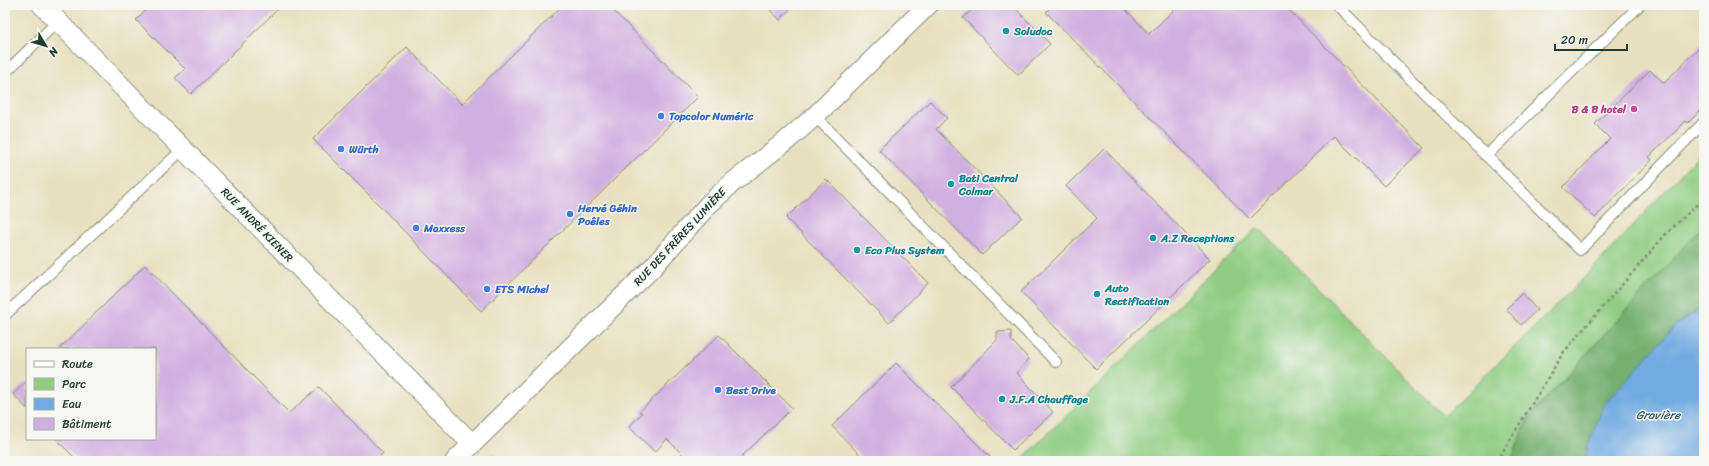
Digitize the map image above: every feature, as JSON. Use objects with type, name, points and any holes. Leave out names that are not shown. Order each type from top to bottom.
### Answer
[{"type":"street","name":"RUE ANDRÉ KIENER","points":[[42,5],[472,444]]},
{"type":"street","name":"RUE DES FRÈRES LUMIÈRE","points":[[455,461],[652,268],[708,205],[732,183],[786,141],[815,116],[928,5]]},
{"type":"lane","points":[[1337,5],[1580,250],[1704,122]]},
{"type":"lane","points":[[1486,156],[1640,5]]},
{"type":"lane","points":[[5,73],[58,21]]},
{"type":"lane","points":[[815,116],[1056,362]]},
{"type":"lane","points":[[5,315],[183,149]]},
{"type":"path","points":[[1497,461],[1563,353],[1666,234],[1704,198]]},
{"type":"green space","points":[[1704,149],[1704,225],[1528,418],[1511,461],[1020,461],[1258,227],[1444,416],[1584,278]]},
{"type":"green space","points":[[1704,225],[1704,307],[1677,324],[1587,448],[1586,461],[1511,461],[1528,419]]},
{"type":"water","name":"Gravière","points":[[1704,307],[1704,461],[1586,461],[1587,448],[1604,404],[1677,324]]},
{"type":"building","points":[[151,5],[282,5],[191,94],[175,78],[185,69],[136,20]]},
{"type":"building","points":[[563,5],[608,5],[698,97],[481,311],[313,139],[407,47],[462,104]]},
{"type":"building","points":[[765,5],[794,5],[780,20]]},
{"type":"building","name":"Soludoc","points":[[977,5],[1012,5],[1050,44],[1018,75],[963,18]]},
{"type":"building","points":[[1053,5],[1121,5],[1149,34],[1179,5],[1284,5],[1424,148],[1384,186],[1334,136],[1250,219],[1046,12]]},
{"type":"building","points":[[1704,42],[1704,107],[1688,123],[1686,121],[1649,157],[1652,160],[1595,218],[1563,187],[1610,139],[1595,124],[1650,70],[1664,83]]},
{"type":"building","name":"Bati Central Colmar","points":[[930,101],[947,118],[936,129],[1022,217],[982,255],[879,150]]},
{"type":"building","points":[[1104,149],[1210,259],[1096,369],[1021,292],[1097,218],[1066,186]]},
{"type":"building","name":"Eco Plus System","points":[[826,179],[928,283],[889,323],[786,218]]},
{"type":"building","points":[[145,265],[289,413],[319,387],[383,453],[375,461],[78,461],[57,440],[156,440],[156,348],[60,348]]},
{"type":"building","points":[[1522,293],[1537,310],[1521,325],[1506,309]]},
{"type":"building","name":"J.F.A Chauffage","points":[[1011,331],[1011,340],[1029,359],[1017,373],[1053,412],[1013,450],[951,387],[997,340],[997,332]]},
{"type":"building","name":"Best Drive","points":[[719,335],[792,408],[737,461],[689,461],[667,439],[655,452],[629,427],[642,413],[639,412]]},
{"type":"building","points":[[896,363],[994,461],[866,461],[832,426]]},
{"type":"building","points":[[26,382],[26,408],[13,394]]},
{"type":"place","name":"Soludoc","points":[[1006,31]]},
{"type":"place","name":"B & B hotel","points":[[1634,109]]},
{"type":"place","name":"Topcolor Numéric","points":[[661,116]]},
{"type":"place","name":"Würth","points":[[341,149]]},
{"type":"place","name":"Bati Central Colmar","points":[[951,184]]},
{"type":"place","name":"Hervé Géhin Poêles","points":[[570,214]]},
{"type":"place","name":"Maxxess","points":[[416,228]]},
{"type":"place","name":"A.Z Receptions","points":[[1153,238]]},
{"type":"place","name":"Eco Plus System","points":[[857,250]]},
{"type":"place","name":"ETS Michel","points":[[487,289]]},
{"type":"place","name":"Auto Rectification","points":[[1097,294]]},
{"type":"place","name":"Best Drive","points":[[718,390]]},
{"type":"place","name":"J.F.A Chauffage","points":[[1002,399]]}]
